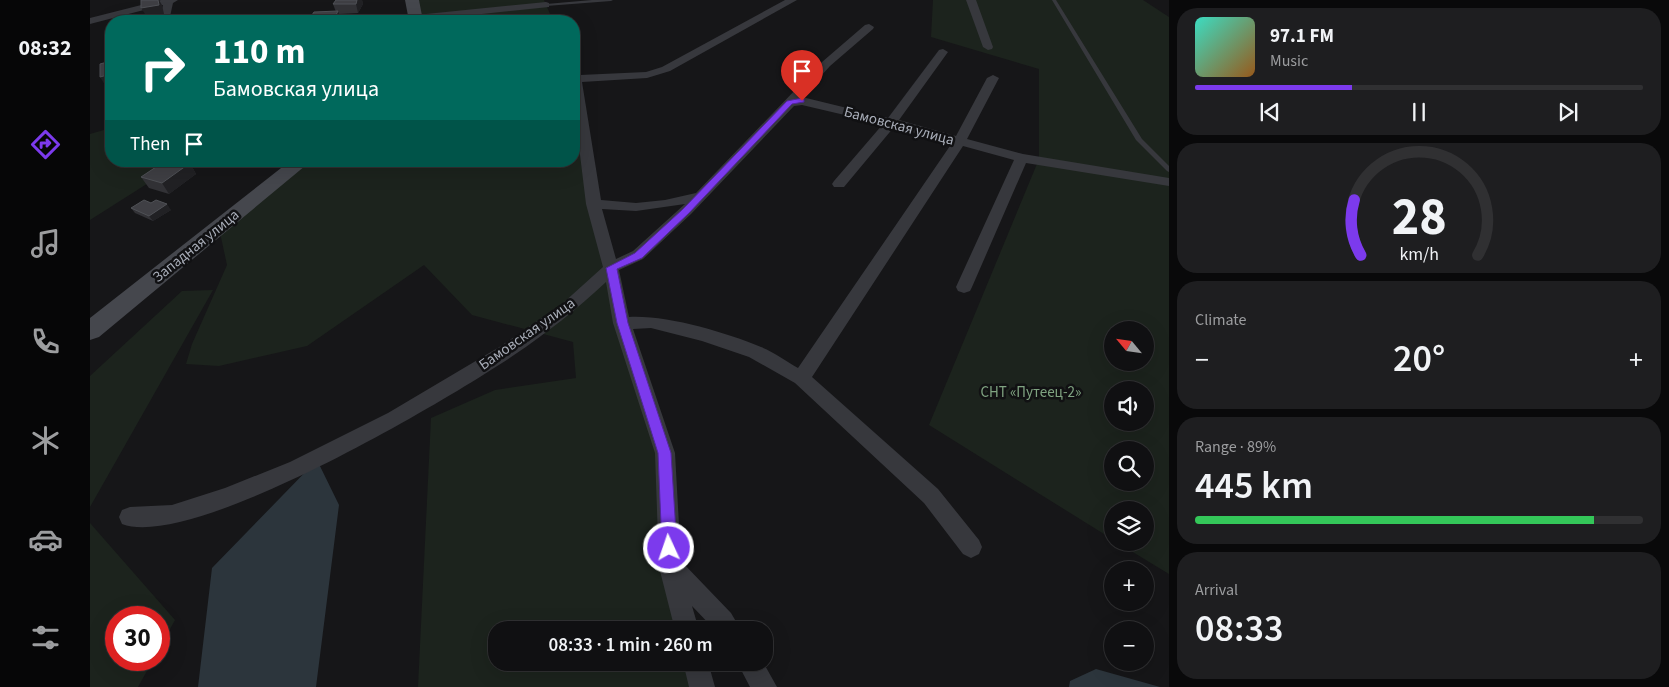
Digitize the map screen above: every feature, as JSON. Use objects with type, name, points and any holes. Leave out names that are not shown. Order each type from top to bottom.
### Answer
[{"type":"main road","points":[[412,0],[415,15]]},
{"type":"main road","name":"Западная улица","points":[[90,331],[295,167]]},
{"type":"street","points":[[580,76],[648,75],[666,69],[792,0]]},
{"type":"street","points":[[971,0],[988,47]]},
{"type":"street","points":[[166,15],[171,1]]},
{"type":"street","points":[[114,15],[171,1]]},
{"type":"street","points":[[462,15],[546,6]]},
{"type":"street","points":[[90,21],[105,17]]},
{"type":"street","points":[[790,102],[826,64],[869,27]]},
{"type":"street","points":[[839,184],[891,122],[943,52]]},
{"type":"street","points":[[801,378],[959,142],[994,78]]},
{"type":"street","name":"Бамовская улица","points":[[130,517],[172,515],[228,497],[296,468],[395,419],[507,351],[568,308],[611,268],[638,255],[700,196],[790,102],[802,101],[891,122],[1022,158],[1169,182]]},
{"type":"street","points":[[580,112],[593,204],[611,268],[622,323],[665,453],[670,567],[685,621]]},
{"type":"street","points":[[964,286],[1022,158]]},
{"type":"street","points":[[593,204],[636,207],[665,204],[700,196]]},
{"type":"street","points":[[622,323],[651,322],[704,335],[755,352],[801,378],[931,496],[971,547]]},
{"type":"street","points":[[670,567],[723,621]]},
{"type":"street","points":[[698,671],[702,687]]},
{"type":"street","points":[[754,671],[764,687]]},
{"type":"lane","points":[[546,6],[611,0]]},
{"type":"lane","points":[[1054,0],[1139,140],[1169,170]]},
{"type":"green space","points":[[412,0],[544,0],[550,15],[415,15]]},
{"type":"green space","name":"СНТ «Путеец-2»","points":[[933,0],[1143,0],[1169,17],[1169,574],[1154,565],[1154,561],[1148,561],[1131,551],[1154,551],[1154,501],[1104,501],[1104,534],[929,425],[1039,159],[1039,69],[931,37]]},
{"type":"green space","points":[[580,108],[593,204],[665,453],[686,621],[488,621],[488,671],[697,671],[702,687],[418,687],[431,418],[495,390],[576,378],[573,342],[472,315],[424,265],[307,346],[219,366],[186,364],[192,344],[227,265],[219,228],[295,167],[580,167]]},
{"type":"green space","points":[[105,130],[105,167],[174,167],[90,220],[90,134]]},
{"type":"green space","points":[[213,290],[90,507],[90,376],[182,291]]},
{"type":"green space","points":[[90,523],[163,606],[105,606],[105,671],[147,671],[138,687],[90,687]]},
{"type":"green space","points":[[170,614],[175,620],[170,629]]},
{"type":"shaded area","points":[[317,460],[339,505],[316,687],[198,687],[212,568]]},
{"type":"shaded area","points":[[1096,669],[1160,687],[1069,687],[1070,681]]},
{"type":"building","points":[[141,0],[158,0],[159,5],[141,8]]},
{"type":"building","points":[[336,0],[357,0],[356,4],[333,4]]},
{"type":"building","points":[[338,11],[336,15],[312,15],[314,12]]},
{"type":"building","points":[[105,63],[105,76],[100,77],[100,64]]},
{"type":"building","points":[[156,167],[184,167],[162,183],[141,177]]},
{"type":"building","points":[[144,200],[151,203],[156,200],[167,204],[149,216],[131,208]]},
{"type":"route","points":[[669,548],[665,453],[622,323],[611,268],[638,255],[686,211],[740,152],[790,102],[802,101]]}]
